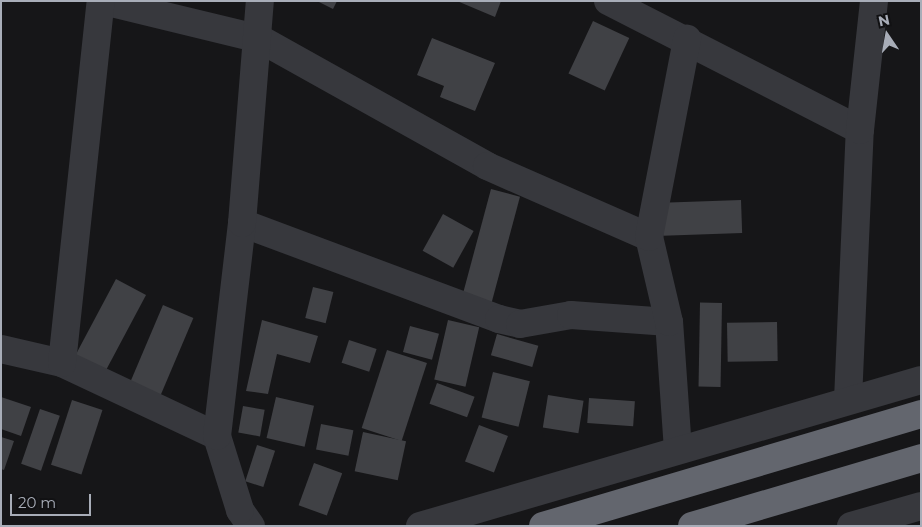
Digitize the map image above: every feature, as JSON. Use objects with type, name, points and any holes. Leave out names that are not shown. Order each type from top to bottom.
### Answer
[{"type":"highway","points":[[542,526],[921,414]]},
{"type":"highway","points":[[692,526],[921,458]]},
{"type":"street","points":[[62,363],[102,1],[260,39],[487,166],[650,237]]},
{"type":"street","points":[[250,526],[240,510],[217,436],[242,223],[260,39],[260,1]]},
{"type":"street","points":[[608,1],[687,39],[860,130]]},
{"type":"street","points":[[848,400],[860,130],[874,1]]},
{"type":"street","points":[[678,450],[669,322],[650,237],[687,39]]},
{"type":"street","points":[[242,223],[499,320],[520,324],[571,315],[669,322]]},
{"type":"street","points":[[1,349],[62,363],[217,436]]},
{"type":"street","points":[[420,526],[921,380]]},
{"type":"street","points":[[851,526],[921,506]]},
{"type":"building","points":[[317,1],[337,1],[333,9]]},
{"type":"building","points":[[457,1],[501,1],[495,17]]},
{"type":"building","points":[[593,21],[629,38],[605,90],[568,74]]},
{"type":"building","points":[[432,38],[495,63],[475,111],[440,97],[444,86],[417,75]]},
{"type":"building","points":[[491,189],[520,197],[490,309],[461,301]]},
{"type":"building","points":[[741,200],[742,233],[663,236],[662,203]]},
{"type":"building","points":[[443,214],[474,231],[453,268],[423,251]]},
{"type":"building","points":[[116,279],[146,295],[103,375],[73,359]]},
{"type":"building","points":[[313,287],[333,292],[326,323],[305,318]]},
{"type":"building","points":[[700,303],[722,303],[721,387],[699,387]]},
{"type":"building","points":[[163,305],[193,318],[157,404],[126,392]]},
{"type":"building","points":[[262,320],[318,336],[310,363],[277,354],[268,394],[246,391]]},
{"type":"building","points":[[448,320],[479,327],[465,387],[434,379]]},
{"type":"building","points":[[777,322],[778,361],[728,362],[727,323]]},
{"type":"building","points":[[410,326],[439,334],[432,360],[403,352]]},
{"type":"building","points":[[497,334],[538,346],[532,367],[491,355]]},
{"type":"building","points":[[349,340],[377,349],[369,372],[342,363]]},
{"type":"building","points":[[387,350],[427,363],[402,441],[362,428]]},
{"type":"building","points":[[493,372],[530,381],[519,427],[482,418]]},
{"type":"building","points":[[437,383],[475,397],[467,417],[429,404]]},
{"type":"building","points":[[548,395],[584,401],[578,433],[543,428]]},
{"type":"building","points":[[1,397],[31,407],[21,436],[1,429]]},
{"type":"building","points":[[276,397],[314,406],[305,447],[267,438]]},
{"type":"building","points":[[589,398],[635,401],[633,426],[587,423]]},
{"type":"building","points":[[72,400],[102,410],[81,475],[51,465]]},
{"type":"building","points":[[243,406],[265,410],[260,436],[238,433]]},
{"type":"building","points":[[40,409],[60,416],[41,471],[21,464]]},
{"type":"building","points":[[321,424],[353,430],[348,456],[316,450]]},
{"type":"building","points":[[479,425],[508,436],[494,473],[465,461]]},
{"type":"building","points":[[363,432],[406,441],[398,480],[355,471]]},
{"type":"building","points":[[1,437],[14,441],[4,470],[1,469]]},
{"type":"building","points":[[257,445],[275,451],[263,487],[245,481]]},
{"type":"building","points":[[314,463],[342,473],[327,516],[299,505]]}]
